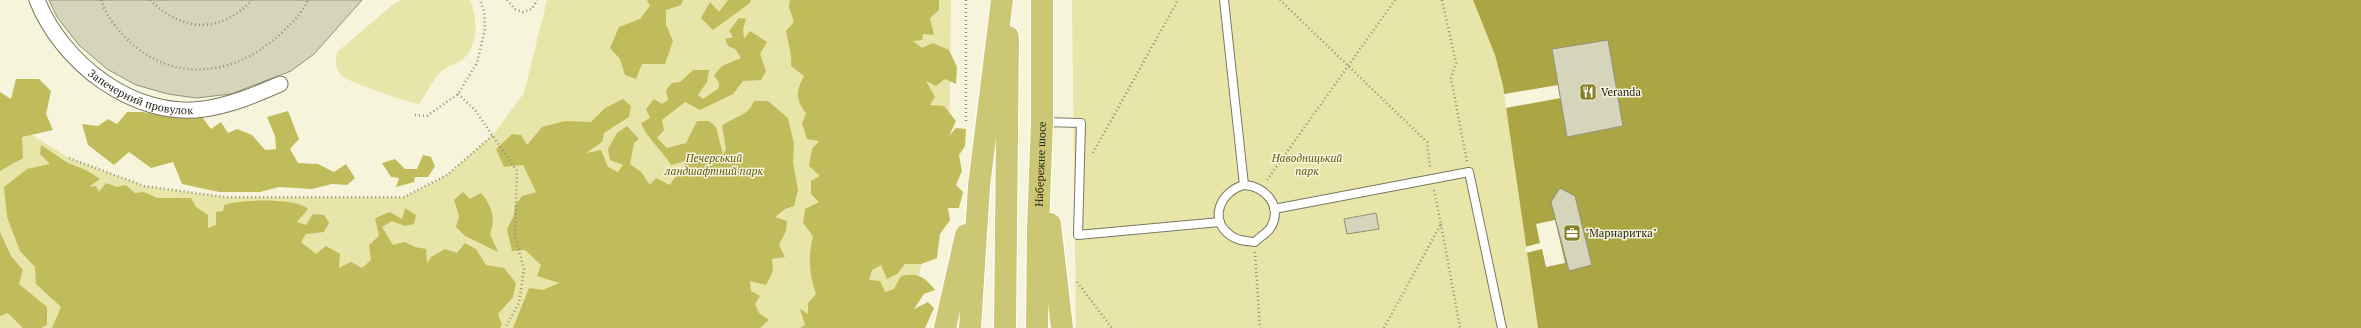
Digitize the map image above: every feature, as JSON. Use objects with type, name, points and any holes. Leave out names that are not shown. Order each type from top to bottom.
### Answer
[{"type":"main road","points":[[970,328],[979,186],[1002,0]]},
{"type":"main road","points":[[1005,328],[1009,119],[1008,0]]},
{"type":"main road","name":"Набережне шосе","points":[[1037,328],[1038,228],[1042,130],[1042,0]]},
{"type":"main road","points":[[1042,130],[1062,328]]},
{"type":"main road","points":[[945,328],[952,289],[979,186]]},
{"type":"street","name":"Запечерний провулок","points":[[37,0],[50,26],[78,61],[94,75],[134,98],[177,110],[203,109],[252,96],[280,84]]},
{"type":"lane","points":[[1224,0],[1244,185]]},
{"type":"lane","points":[[1042,130],[1081,123],[1078,235],[1220,222]]},
{"type":"lane","points":[[1274,209],[1470,172],[1502,328]]},
{"type":"lane","points":[[1244,185],[1260,189],[1267,194],[1274,209],[1271,227],[1254,242],[1239,240],[1231,236],[1220,222],[1220,206],[1223,198],[1229,192],[1244,185]]},
{"type":"path","points":[[101,0],[113,25],[143,52],[174,66],[198,71],[224,67],[246,58],[264,48],[294,22],[308,0]]},
{"type":"path","points":[[150,0],[162,12],[175,20],[189,24],[201,25],[230,18],[243,10],[252,0]]},
{"type":"path","points":[[415,115],[427,116],[458,94],[477,63],[482,48],[485,29],[484,11],[480,0]]},
{"type":"path","points":[[506,0],[515,9],[523,12],[532,9],[537,0]]},
{"type":"path","points":[[966,0],[966,126]]},
{"type":"path","points":[[1080,176],[1178,0]]},
{"type":"path","points":[[1280,0],[1427,142],[1432,179],[1460,328]]},
{"type":"path","points":[[1260,189],[1395,0]]},
{"type":"path","points":[[1442,0],[1456,62],[1451,78],[1470,172]]},
{"type":"path","points":[[458,94],[475,110],[517,171],[515,237],[524,269],[519,303],[505,328]]},
{"type":"path","points":[[69,158],[144,186],[224,197],[404,196],[447,175],[493,135]]},
{"type":"path","points":[[1384,328],[1441,224]]},
{"type":"path","points":[[1254,242],[1260,328]]},
{"type":"path","points":[[1077,282],[1112,328]]},
{"type":"green space","points":[[402,0],[470,0],[473,7],[475,30],[472,46],[469,52],[464,58],[445,69],[437,76],[419,104],[379,92],[354,82],[339,73],[336,64],[337,52],[395,3]]},
{"type":"green space","name":"Печерський ландшафтний парк","points":[[547,0],[951,0],[949,160],[925,248],[908,328],[0,328],[0,115],[69,158],[144,186],[224,197],[404,197],[447,175],[493,135],[524,93]]},
{"type":"green space","points":[[647,0],[683,0],[681,5],[666,10],[666,25],[673,41],[665,64],[642,64],[636,79],[625,75],[620,59],[610,48],[619,27],[640,19],[650,6]]},
{"type":"green space","points":[[728,0],[751,0],[750,3],[713,30],[701,18],[710,2],[719,12]]},
{"type":"green space","points":[[790,0],[939,0],[939,10],[930,18],[934,35],[923,34],[922,40],[913,41],[922,48],[933,43],[949,50],[957,67],[956,84],[945,79],[936,86],[926,81],[935,97],[930,105],[944,106],[956,121],[949,136],[956,128],[966,129],[965,146],[959,155],[962,171],[956,185],[963,192],[959,208],[948,208],[950,220],[940,234],[937,258],[921,264],[905,264],[897,274],[887,279],[881,265],[872,270],[869,280],[880,281],[885,292],[894,289],[901,276],[917,275],[928,282],[935,290],[924,294],[914,309],[928,302],[934,308],[925,328],[800,328],[805,325],[800,309],[808,314],[808,303],[816,294],[810,265],[810,251],[813,236],[803,223],[805,209],[819,202],[811,194],[811,181],[820,176],[809,166],[812,149],[819,141],[807,139],[802,123],[806,113],[798,99],[798,91],[804,76],[791,66],[786,31],[794,22],[789,7]]},
{"type":"green space","name":"Наводницький парк","points":[[1072,0],[1473,0],[1495,55],[1503,86],[1542,328],[1076,328]]},
{"type":"green space","points":[[739,18],[746,19],[743,29],[744,39],[750,31],[767,42],[760,54],[766,71],[761,80],[743,81],[733,94],[700,110],[685,102],[662,120],[664,130],[657,138],[667,148],[686,143],[697,121],[709,121],[716,127],[723,155],[726,149],[722,126],[748,110],[754,101],[768,101],[788,118],[794,144],[793,162],[798,190],[794,206],[785,209],[775,217],[787,221],[786,231],[779,245],[785,257],[772,259],[773,271],[766,285],[750,281],[751,291],[760,296],[755,304],[759,313],[769,320],[760,328],[513,328],[529,288],[543,290],[559,283],[537,276],[541,265],[525,250],[512,251],[507,229],[514,215],[515,205],[522,196],[536,192],[523,165],[504,167],[496,149],[512,134],[521,135],[527,145],[542,127],[565,121],[591,122],[605,108],[623,99],[631,106],[629,117],[604,133],[602,142],[586,153],[601,150],[608,167],[618,172],[623,165],[610,160],[608,149],[617,133],[627,126],[639,139],[634,143],[630,164],[641,172],[650,185],[656,178],[670,185],[686,161],[671,165],[664,154],[651,140],[641,123],[650,118],[646,109],[654,99],[662,104],[668,100],[666,90],[672,83],[680,82],[693,70],[709,70],[707,82],[698,95],[703,99],[719,88],[719,83],[714,75],[722,66],[741,58],[735,49],[728,46],[725,39],[733,37],[729,31]]},
{"type":"green space","points":[[16,79],[39,79],[51,91],[46,114],[53,130],[22,137],[23,158],[0,171],[0,92],[11,99]]},
{"type":"green space","points":[[288,111],[299,139],[290,149],[298,163],[318,164],[334,172],[346,164],[355,178],[347,185],[332,184],[312,189],[279,187],[260,192],[219,192],[182,184],[173,162],[151,168],[129,152],[114,165],[88,145],[82,124],[98,126],[108,119],[117,124],[127,112],[142,112],[172,117],[202,117],[211,129],[221,122],[228,133],[237,129],[252,135],[265,150],[276,149],[275,136],[267,117]]},
{"type":"green space","points":[[41,145],[68,163],[86,170],[100,179],[89,187],[96,186],[99,192],[106,183],[117,187],[126,185],[135,193],[144,192],[157,198],[191,198],[196,207],[208,215],[208,228],[216,225],[216,212],[223,211],[224,205],[231,203],[281,201],[302,205],[308,209],[297,222],[306,225],[313,214],[324,215],[329,223],[324,232],[306,234],[301,242],[316,254],[326,246],[340,254],[339,268],[351,262],[362,268],[371,260],[369,245],[379,236],[375,218],[390,212],[402,219],[405,208],[416,215],[414,224],[405,226],[392,221],[382,227],[393,245],[405,242],[415,247],[426,249],[427,263],[431,257],[445,249],[457,253],[465,243],[476,249],[486,265],[504,268],[516,283],[513,297],[498,314],[502,325],[500,328],[52,328],[61,307],[36,284],[35,267],[20,251],[7,217],[4,187],[27,169],[50,164],[40,154]]},
{"type":"green space","points":[[423,155],[431,157],[435,166],[428,177],[415,177],[414,182],[396,187],[399,178],[391,177],[382,163],[395,159],[405,169],[417,169]]},
{"type":"green space","points":[[463,192],[470,199],[481,193],[488,203],[493,217],[490,234],[498,252],[465,236],[456,227],[459,216],[454,200]]},
{"type":"green space","points":[[0,232],[11,256],[23,270],[19,284],[47,307],[47,325],[41,328],[23,328],[8,313],[0,316]]},
{"type":"shaded area","points":[[1473,0],[2361,0],[2361,328],[1538,328],[1503,86],[1495,55]]},
{"type":"pier","points":[[1558,85],[1561,98],[1506,108],[1504,94]]},
{"type":"pier","points":[[1555,220],[1565,263],[1546,267],[1542,249],[1526,253],[1525,247],[1540,243],[1536,224]]},
{"type":"building","points":[[49,0],[362,0],[314,54],[291,71],[231,94],[196,98],[168,94],[136,85],[107,69],[79,45],[57,17]]},
{"type":"building","name":"Veranda","points":[[1608,40],[1623,126],[1567,137],[1552,49]]},
{"type":"building","name":"\"Марнаритка\"","points":[[1560,188],[1575,196],[1592,265],[1569,271],[1551,202]]},
{"type":"building","points":[[1376,213],[1379,229],[1347,234],[1344,219]]},
{"type":"place","name":"Veranda","points":[[1588,92]]},
{"type":"place","name":"\"Марнаритка\"","points":[[1572,233]]}]
